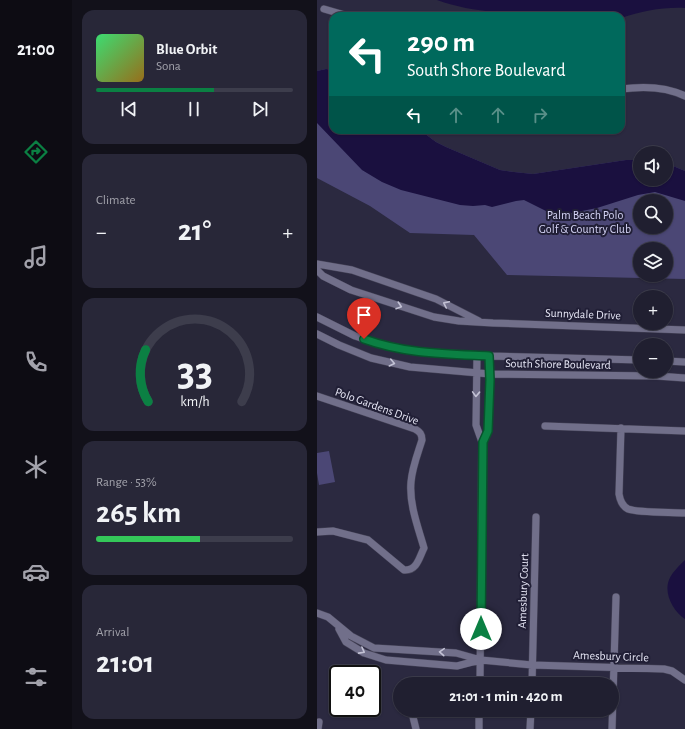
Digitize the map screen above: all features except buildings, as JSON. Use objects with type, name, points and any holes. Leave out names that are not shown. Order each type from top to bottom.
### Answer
[{"type":"street","points":[[324,9],[334,12]]},
{"type":"street","points":[[625,88],[633,87],[657,88],[669,90],[685,96]]},
{"type":"street","name":"Sunnydale Drive","points":[[317,264],[353,270],[436,299],[481,322]]},
{"type":"street","name":"Sunnydale Drive","points":[[317,270],[323,276],[351,290],[434,317],[459,321],[685,330]]},
{"type":"street","name":"South Shore Boulevard","points":[[317,317],[355,336],[392,348],[430,353],[489,356],[633,360]]},
{"type":"street","name":"South Shore Boulevard","points":[[317,334],[353,351],[391,363],[417,368],[490,374],[657,376],[685,378]]},
{"type":"street","points":[[477,355],[475,425],[483,442]]},
{"type":"street","points":[[480,677],[483,442],[488,431],[490,374],[489,356]]},
{"type":"street","points":[[673,361],[685,362]]},
{"type":"street","name":"Polo Gardens Drive","points":[[317,396],[415,429],[422,435],[411,480],[411,490],[413,508],[424,548],[414,568],[404,570],[364,538],[333,531],[317,532]]},
{"type":"street","points":[[545,426],[685,431]]},
{"type":"street","points":[[621,428],[619,494],[621,503],[629,509],[634,510],[685,513]]},
{"type":"street","name":"Amesbury Court","points":[[532,664],[536,518]]},
{"type":"street","points":[[612,729],[616,597]]},
{"type":"street","points":[[317,613],[328,617],[351,636],[374,648],[456,654],[481,660]]},
{"type":"street","points":[[335,624],[346,642],[364,653],[385,660],[457,666],[481,660]]},
{"type":"street","name":"Amesbury Circle","points":[[481,660],[532,664],[663,668],[673,671],[685,680]]},
{"type":"street","points":[[532,664],[532,677]]},
{"type":"street","points":[[413,717],[416,729]]},
{"type":"street","points":[[479,717],[479,729]]},
{"type":"street","points":[[530,729],[531,717]]},
{"type":"green space","name":"Palm Beach Polo Golf & Country Club","points":[[329,69],[329,134],[425,134],[446,147],[500,170],[533,174],[633,160],[633,186],[673,186],[673,166],[685,171],[685,279],[673,279],[673,242],[633,242],[633,278],[507,275],[474,235],[410,233],[370,206],[317,178],[317,71]]},
{"type":"green space","points":[[329,451],[335,482],[319,485],[317,473],[317,453]]},
{"type":"shaded area","points":[[437,0],[685,0],[685,8],[653,10],[625,17],[625,12],[495,12],[451,5]]},
{"type":"shaded area","points":[[329,69],[329,134],[425,134],[446,147],[500,170],[533,174],[633,160],[633,186],[673,186],[673,166],[685,171],[685,201],[673,197],[673,194],[662,194],[655,192],[633,194],[633,197],[597,208],[559,214],[546,211],[524,200],[492,207],[485,205],[460,205],[401,190],[382,182],[362,170],[317,123],[317,71]]},
{"type":"shaded area","points":[[685,560],[685,619],[677,612],[671,603],[667,588],[671,576]]},
{"type":"route","points":[[364,339],[392,348],[411,351],[489,356],[490,380],[488,431],[483,442],[481,629]]}]
